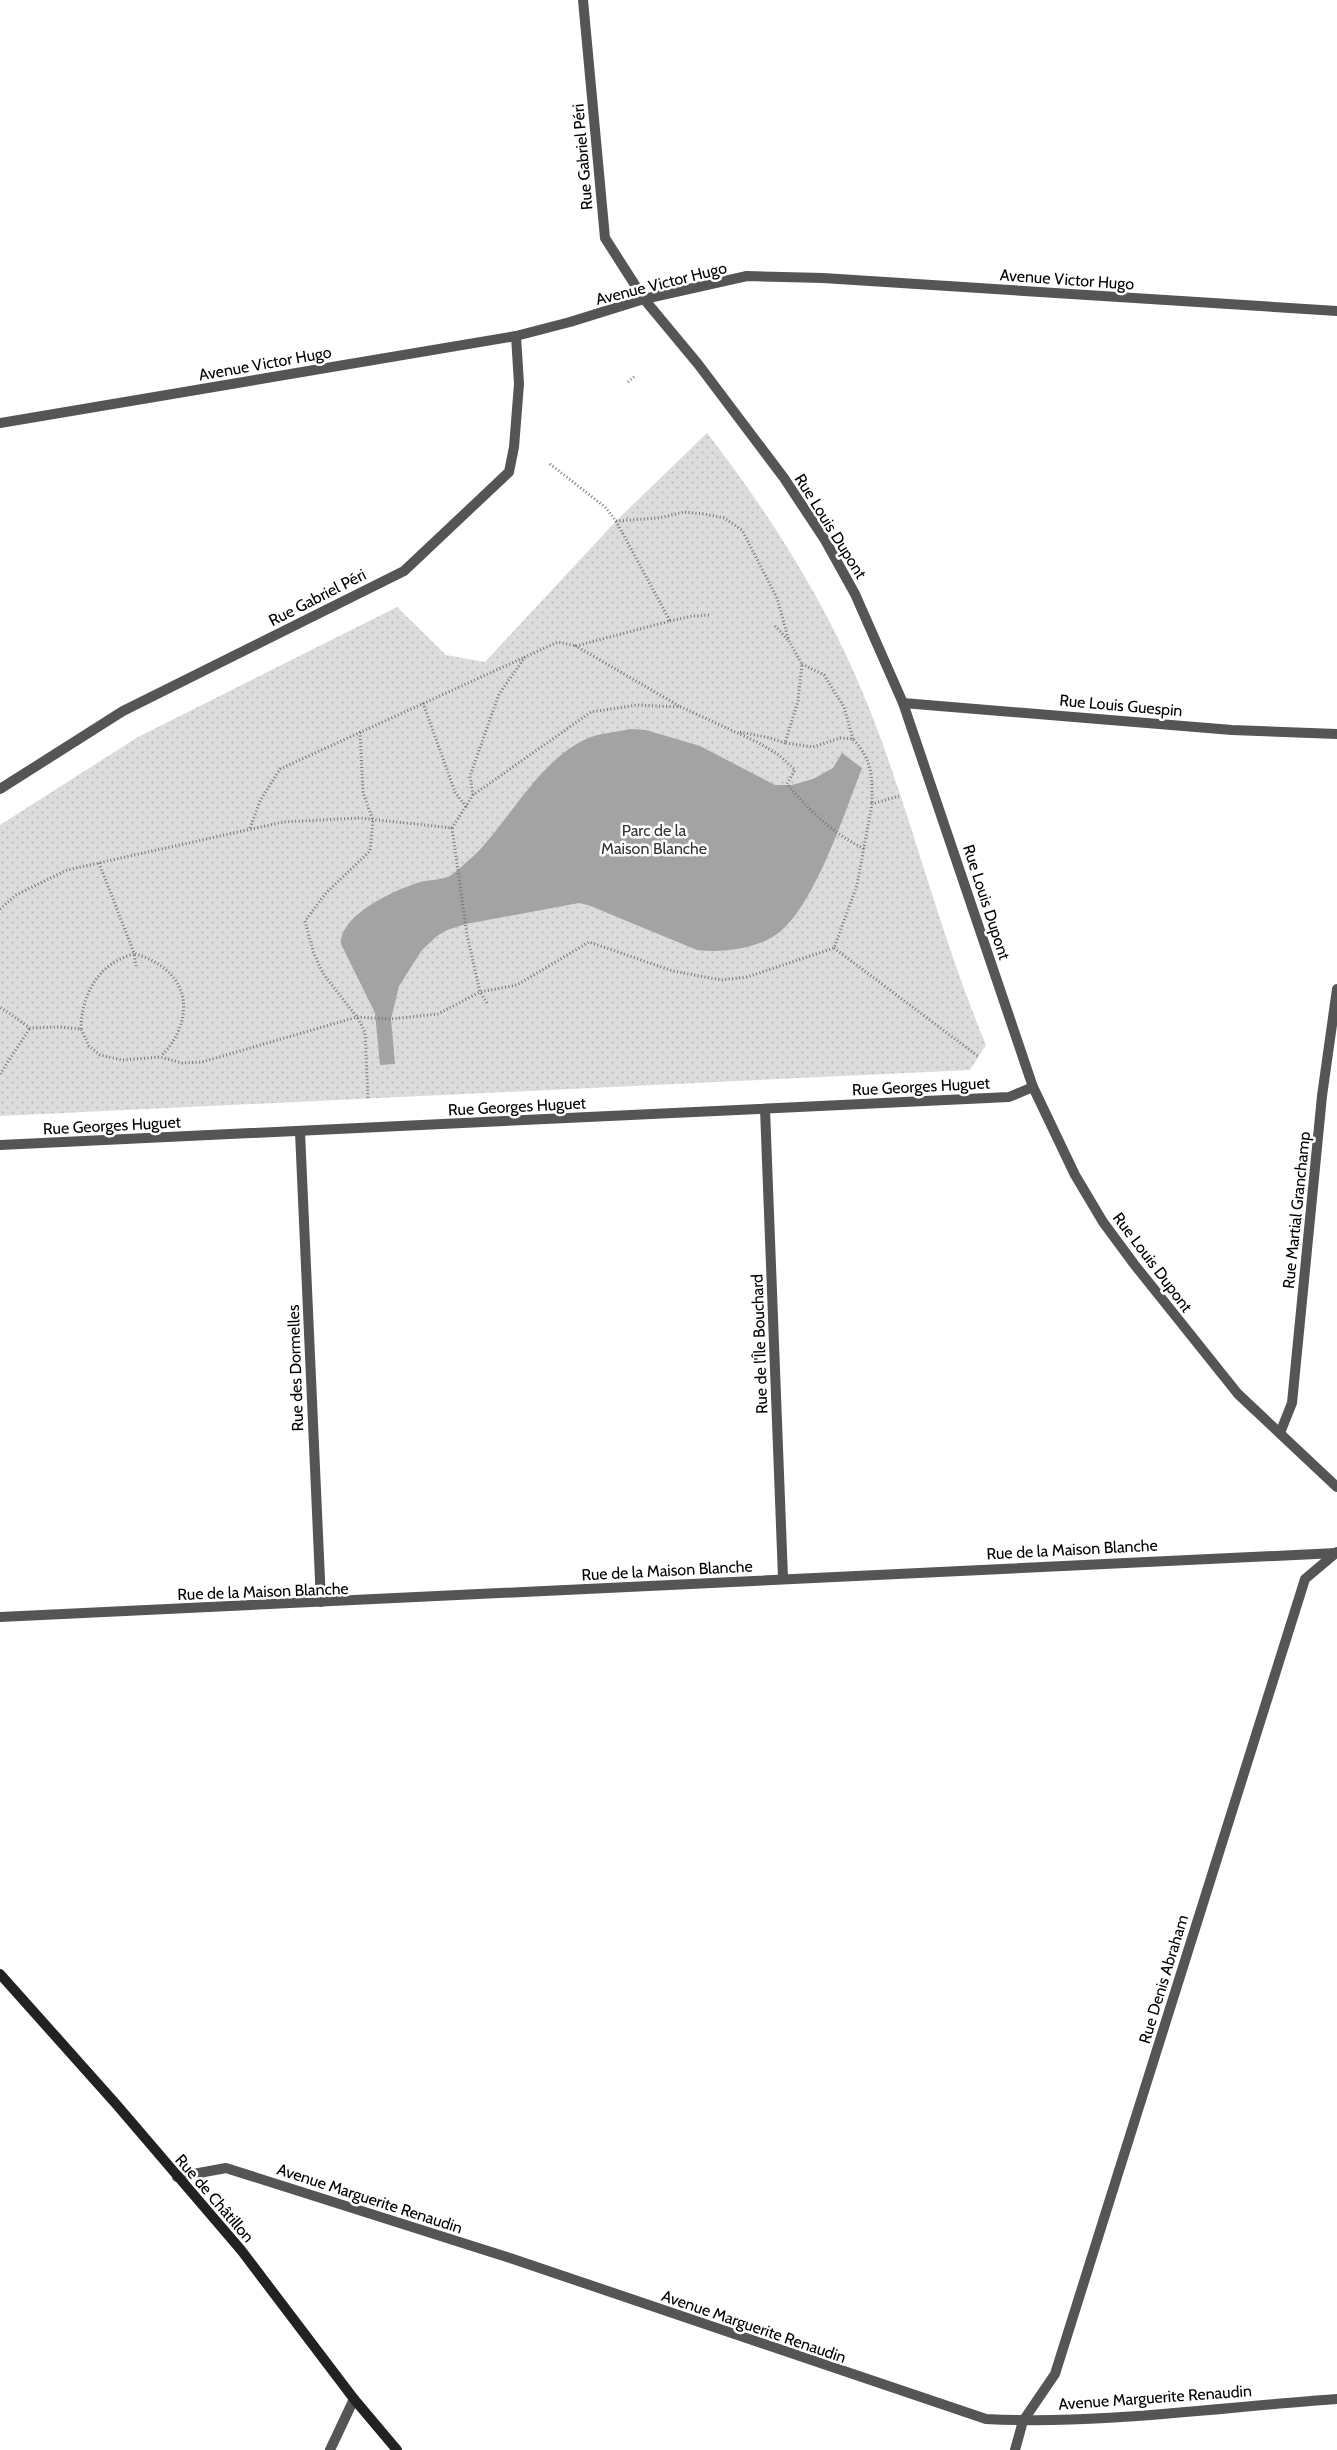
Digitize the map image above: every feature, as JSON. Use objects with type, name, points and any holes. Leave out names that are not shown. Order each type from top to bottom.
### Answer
[{"type":"main road","name":"Rue de Châtillon","points":[[0,1974],[116,2104],[241,2250],[354,2399],[397,2450]]},
{"type":"street","name":"Rue Gabriel Péri","points":[[583,0],[605,238],[644,299]]},
{"type":"street","name":"Avenue Victor Hugo","points":[[0,422],[516,336],[570,322],[644,299],[747,276],[823,278],[1337,311]]},
{"type":"street","name":"Rue Louis Dupont","points":[[644,299],[698,364],[784,478],[825,540],[855,594],[903,703],[1033,1087],[1075,1175],[1103,1222],[1166,1306],[1238,1394],[1337,1487]]},
{"type":"street","name":"Rue Gabriel Péri","points":[[0,789],[123,711],[404,571],[509,472],[514,447],[519,384],[516,336]]},
{"type":"street","name":"Rue Louis Guespin","points":[[903,703],[1232,730],[1337,734]]},
{"type":"street","name":"Rue Martial Granchamp","points":[[1280,1433],[1292,1403],[1322,1096],[1337,989]]},
{"type":"street","name":"Rue Georges Huguet","points":[[0,1145],[1009,1097],[1033,1087]]},
{"type":"street","name":"Rue de l'Île Bouchard","points":[[765,1109],[783,1578]]},
{"type":"street","name":"Rue des Dormelles","points":[[300,1132],[321,1602]]},
{"type":"street","name":"Rue de la Maison Blanche","points":[[0,1618],[783,1578],[1336,1553]]},
{"type":"street","name":"Rue Denis Abraham","points":[[1015,2450],[1023,2420],[1055,2374],[1305,1579],[1336,1553]]},
{"type":"street","name":"Avenue Marguerite Renaudin","points":[[177,2177],[226,2168],[513,2259],[821,2365],[986,2418],[1023,2420],[1337,2399]]},
{"type":"street","points":[[330,2450],[354,2399]]},
{"type":"path","points":[[628,382],[635,376]]},
{"type":"path","points":[[550,464],[605,506],[616,521],[670,621]]},
{"type":"path","points":[[616,521],[659,518],[684,512],[724,518],[742,530],[777,598],[789,641]]},
{"type":"path","points":[[576,646],[670,621],[692,616],[711,615]]},
{"type":"path","points":[[775,626],[789,641],[802,664],[798,701],[785,743]]},
{"type":"path","points":[[249,829],[260,801],[280,769],[423,703],[446,695],[558,642],[576,646],[681,708],[735,732],[779,755],[795,770],[787,784],[801,800],[846,840],[866,849]]},
{"type":"path","points":[[474,796],[470,776],[499,694],[525,657]]},
{"type":"path","points":[[802,664],[824,674],[844,707],[853,739],[865,752],[872,773],[872,804],[866,849],[857,885],[834,948]]},
{"type":"path","points":[[423,703],[455,792],[467,808]]},
{"type":"path","points":[[487,1003],[480,992],[467,935],[452,828],[474,796],[591,712],[637,704],[681,708]]},
{"type":"path","points":[[360,732],[363,793],[373,820],[370,851],[326,893],[305,921],[314,954],[324,975],[357,1017],[366,1032],[368,1098]]},
{"type":"path","points":[[735,732],[813,747],[840,738],[853,739]]},
{"type":"path","points":[[872,804],[899,796]]},
{"type":"path","points":[[0,909],[16,894],[67,870],[283,822],[360,818],[452,828]]},
{"type":"path","points":[[99,863],[134,953],[136,966]]},
{"type":"path","points":[[134,953],[109,965],[94,982],[84,1000],[81,1029],[89,1046],[100,1055],[122,1060],[160,1057],[182,1063],[202,1062],[357,1017],[391,1019],[438,1014],[480,992],[518,985],[589,942],[674,971],[721,980],[747,976],[834,948]]},
{"type":"path","points":[[834,948],[979,1056]]},
{"type":"path","points":[[134,953],[165,968],[176,980],[182,996],[184,1014],[180,1031],[172,1046],[160,1057]]},
{"type":"path","points":[[0,1006],[30,1028],[60,1026],[81,1029]]},
{"type":"path","points":[[0,1074],[30,1028]]},
{"type":"green space","name":"Parc de la Maison Blanche","points":[[707,433],[757,501],[802,572],[842,645],[859,684],[875,723],[942,925],[986,1045],[970,1070],[0,1116],[0,825],[138,737],[397,607],[446,655],[485,662],[616,521]]},
{"type":"shaded area","points":[[631,729],[646,730],[700,746],[775,785],[792,785],[813,779],[833,768],[842,753],[862,768],[818,878],[794,917],[781,931],[763,942],[752,946],[719,951],[697,950],[579,903],[466,924],[447,930],[437,936],[422,950],[399,986],[391,1019],[395,1064],[380,1065],[375,1013],[341,944],[343,933],[349,923],[358,914],[382,898],[417,883],[445,878],[453,874],[485,844],[544,770],[557,758],[591,737]]}]
